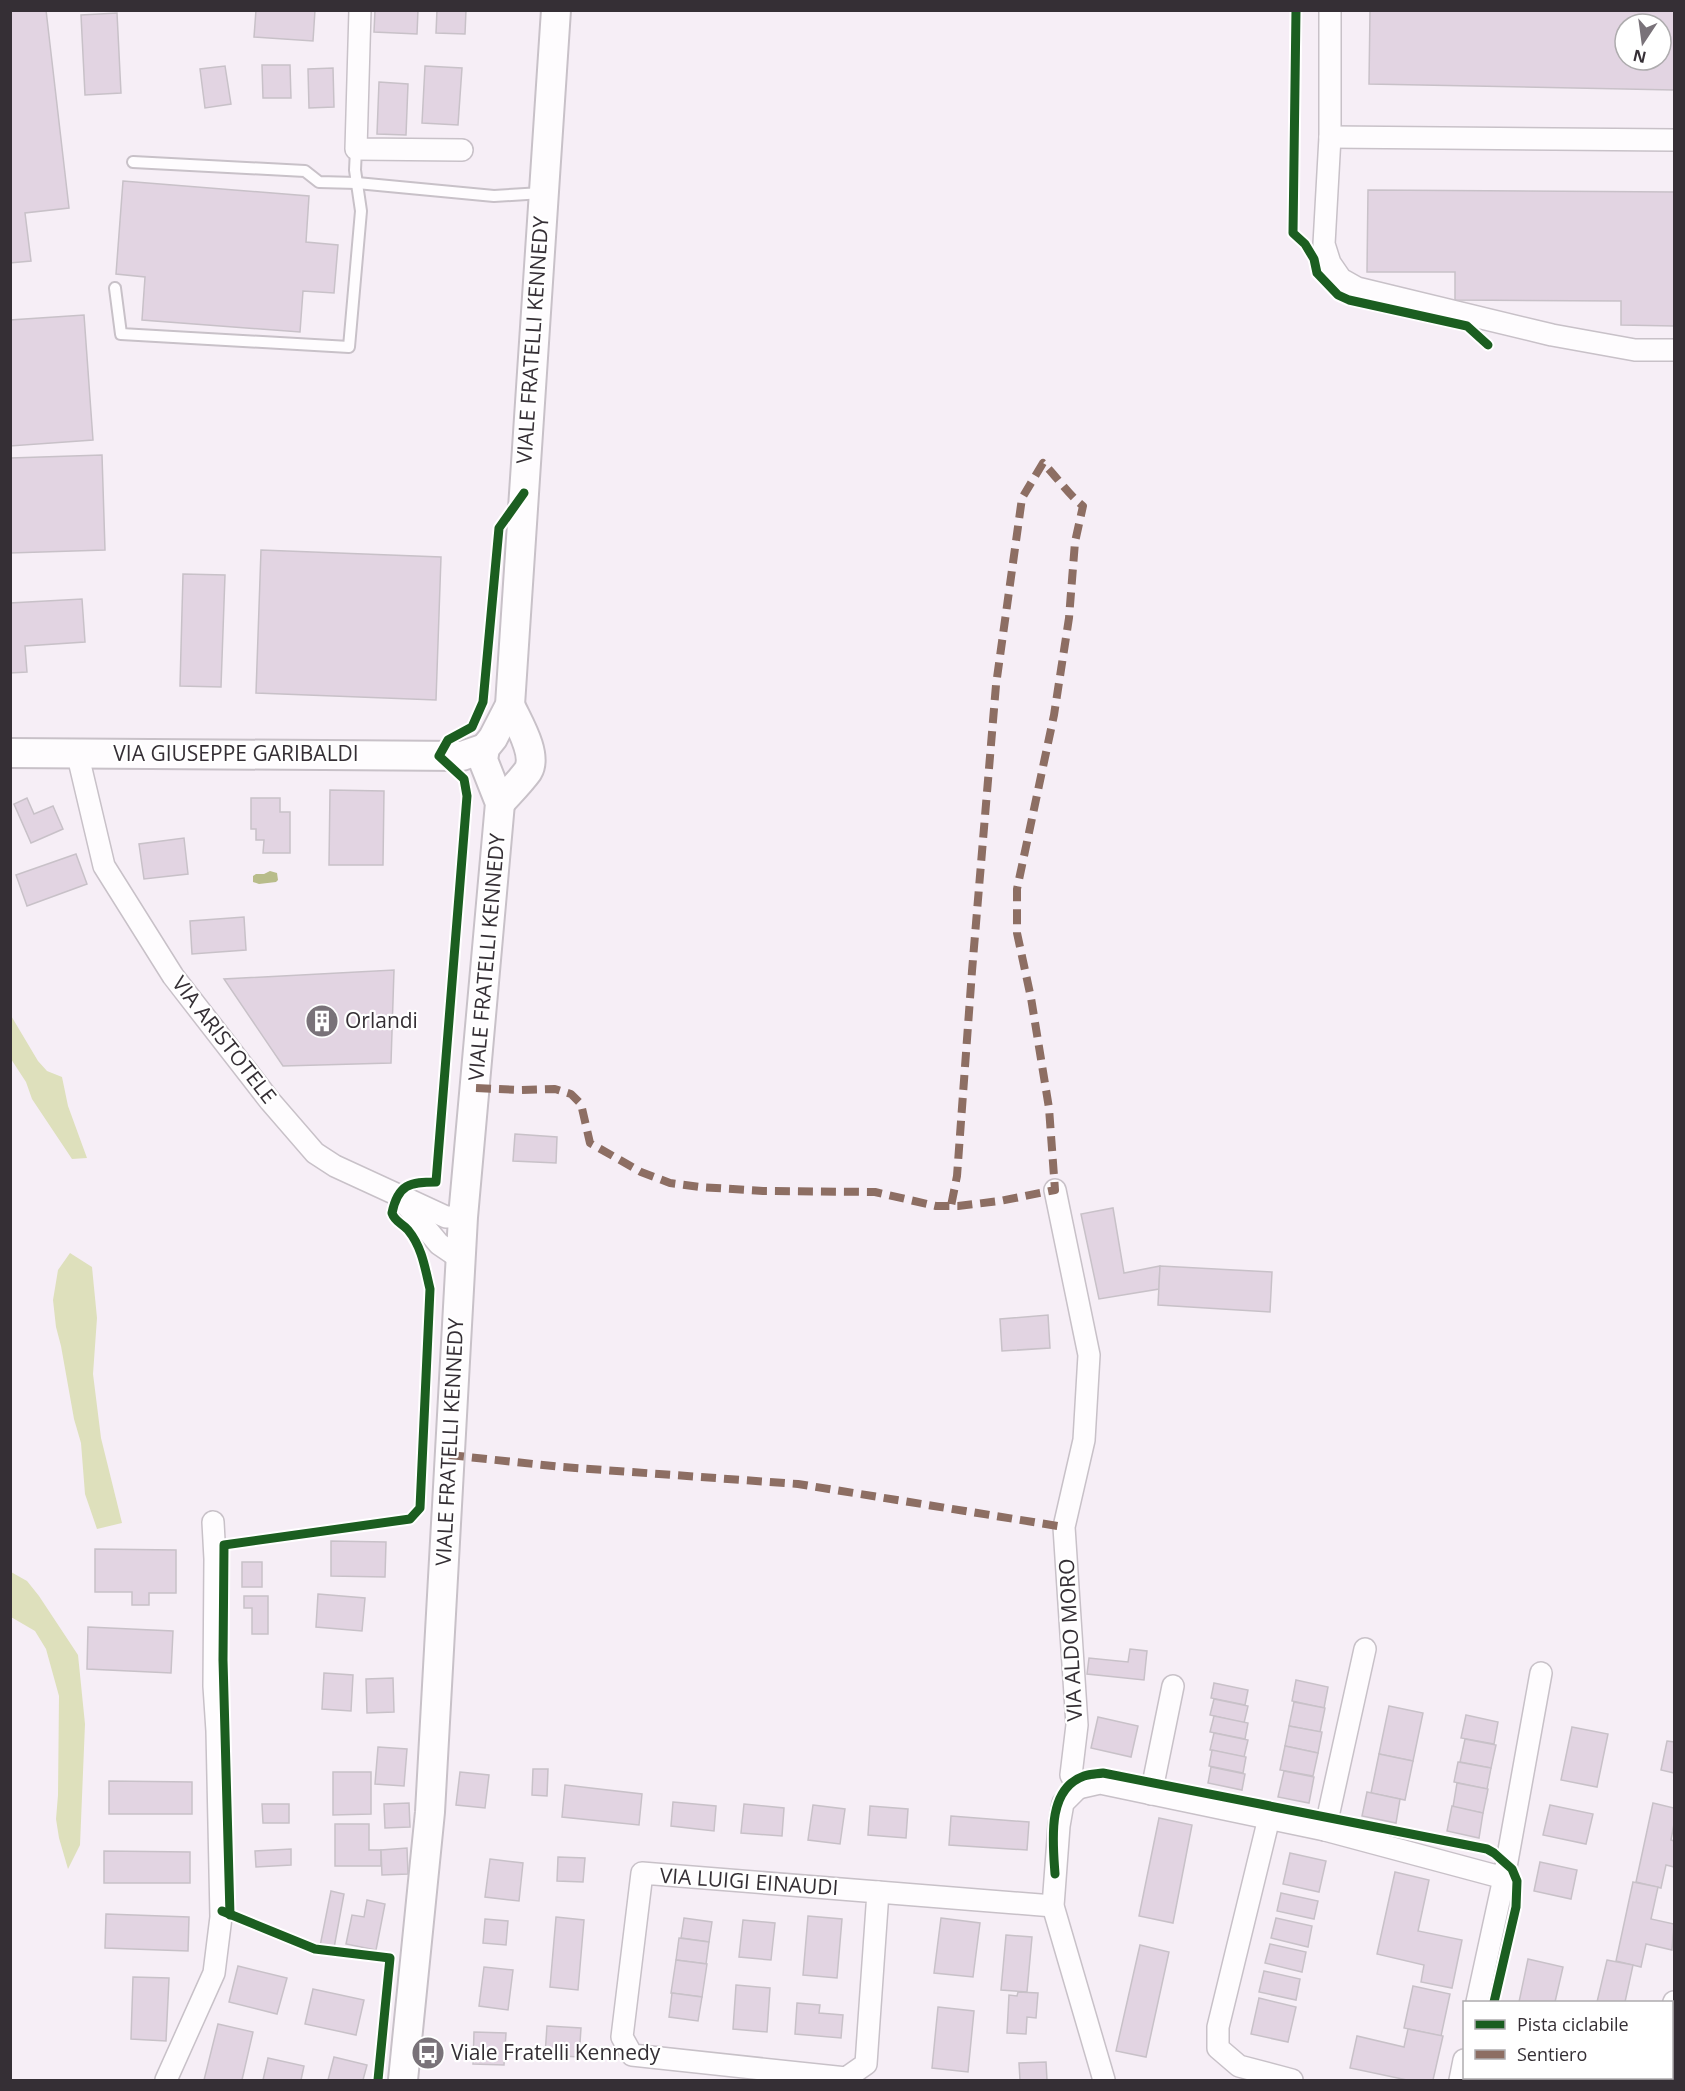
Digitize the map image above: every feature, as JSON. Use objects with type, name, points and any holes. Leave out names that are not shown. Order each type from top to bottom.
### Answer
[{"type":"street","points":[[360,10],[356,149],[462,150]]},
{"type":"street","name":"VIALE FRATELLI KENNEDY","points":[[403,2080],[430,1812],[463,1217],[500,803],[483,756],[510,705],[556,10]]},
{"type":"street","points":[[1330,10],[1330,137],[1324,244],[1330,264],[1341,279],[1357,288],[1552,335],[1635,350],[1674,350]]},
{"type":"street","points":[[1330,137],[1674,140]]},
{"type":"street","name":"VIALE FRATELLI KENNEDY","points":[[500,803],[528,770],[531,761],[531,752],[510,705]]},
{"type":"street","points":[[522,777],[504,782],[495,778],[483,756],[502,734],[520,737],[527,744]]},
{"type":"street","name":"VIA GIUSEPPE GARIBALDI","points":[[10,753],[483,756]]},
{"type":"street","name":"VIA ARISTOTELE","points":[[77,753],[105,866],[173,976],[270,1101],[315,1153],[335,1166],[398,1195],[439,1244],[461,1259]]},
{"type":"street","name":"VIA ALDO MORO","points":[[1055,1190],[1089,1355],[1084,1440],[1064,1527],[1077,1725],[1071,1775],[1078,1788]]},
{"type":"street","points":[[398,1195],[446,1217],[463,1217]]},
{"type":"street","points":[[166,2080],[214,1972],[221,1917],[214,1686],[213,1522]]},
{"type":"street","points":[[1325,1830],[1365,1649]]},
{"type":"street","points":[[1477,2001],[1504,1878],[1540,1673]]},
{"type":"street","points":[[1151,1794],[1173,1686]]},
{"type":"street","points":[[1104,2080],[1053,1906],[1063,1803],[1078,1788],[1100,1783],[1269,1818],[1325,1830],[1504,1878]]},
{"type":"street","points":[[1269,1818],[1218,2027],[1218,2048],[1239,2066],[1292,2080]]},
{"type":"street","name":"VIA LUIGI EINAUDI","points":[[878,1892],[866,2064],[846,2078],[632,2055],[622,2037],[642,1873],[1053,1906]]},
{"type":"street","points":[[1460,2080],[1463,2065]]},
{"type":"lane","points":[[115,288],[121,334],[349,346],[361,211],[355,171],[356,149]]},
{"type":"lane","points":[[133,162],[305,171],[319,182],[357,183],[494,196],[543,193]]},
{"type":"shaded area","points":[[270,871],[277,873],[276,882],[259,884],[253,882],[253,876],[256,874]]},
{"type":"shaded area","points":[[10,1014],[38,1061],[47,1071],[62,1077],[68,1106],[87,1158],[72,1159],[32,1099],[26,1082],[11,1059]]},
{"type":"shaded area","points":[[70,1253],[92,1267],[97,1318],[93,1374],[101,1438],[122,1523],[97,1529],[85,1494],[81,1443],[74,1419],[53,1300],[58,1270]]},
{"type":"shaded area","points":[[11,1572],[27,1581],[78,1655],[85,1724],[80,1845],[68,1869],[56,1819],[59,1696],[46,1649],[35,1631],[11,1617]]},
{"type":"building","points":[[10,10],[46,10],[69,208],[25,213],[31,261],[10,263]]},
{"type":"building","points":[[256,10],[315,10],[313,41],[254,37]]},
{"type":"building","points":[[375,10],[418,10],[417,34],[374,32]]},
{"type":"building","points":[[437,10],[466,10],[465,34],[436,33]]},
{"type":"building","points":[[1370,10],[1674,10],[1674,90],[1369,84]]},
{"type":"building","points":[[117,13],[121,93],[85,95],[81,15]]},
{"type":"building","points":[[262,65],[290,65],[291,98],[263,98]]},
{"type":"building","points":[[225,66],[231,104],[205,108],[200,69]]},
{"type":"building","points":[[425,66],[462,68],[458,125],[422,123]]},
{"type":"building","points":[[333,68],[334,107],[309,108],[308,69]]},
{"type":"building","points":[[379,82],[408,84],[406,135],[377,134]]},
{"type":"building","points":[[123,181],[309,196],[306,242],[338,245],[334,293],[303,291],[300,332],[142,320],[145,277],[116,274]]},
{"type":"building","points":[[1368,190],[1674,192],[1674,326],[1621,325],[1621,301],[1455,300],[1455,272],[1367,272]]},
{"type":"building","points":[[84,315],[93,440],[10,446],[10,320]]},
{"type":"building","points":[[102,455],[105,550],[10,553],[11,458]]},
{"type":"building","points":[[261,550],[441,557],[436,700],[256,693]]},
{"type":"building","points":[[183,574],[225,575],[221,687],[180,686]]},
{"type":"building","points":[[82,599],[85,642],[25,646],[27,672],[10,673],[10,603]]},
{"type":"building","points":[[330,790],[384,791],[383,865],[329,865]]},
{"type":"building","points":[[27,798],[34,814],[53,806],[63,829],[31,843],[14,804]]},
{"type":"building","points":[[251,798],[280,798],[280,812],[290,812],[290,853],[263,853],[264,840],[256,840],[256,829],[251,829]]},
{"type":"building","points":[[184,838],[188,874],[144,879],[139,844]]},
{"type":"building","points":[[76,854],[87,884],[27,906],[16,875]]},
{"type":"building","points":[[244,917],[246,950],[192,954],[190,921]]},
{"type":"building","name":"Orlandi","points":[[394,970],[391,1063],[283,1066],[224,979]]},
{"type":"building","points":[[515,1134],[557,1137],[556,1163],[513,1161]]},
{"type":"building","points":[[1113,1208],[1124,1273],[1160,1266],[1159,1289],[1099,1299],[1081,1214]]},
{"type":"building","points":[[1160,1266],[1272,1272],[1270,1312],[1158,1305]]},
{"type":"building","points":[[1048,1315],[1050,1348],[1002,1351],[1000,1319]]},
{"type":"building","points":[[331,1541],[386,1542],[385,1577],[331,1576]]},
{"type":"building","points":[[95,1549],[176,1550],[176,1593],[149,1593],[149,1605],[132,1605],[132,1592],[95,1592]]},
{"type":"building","points":[[242,1562],[262,1562],[262,1587],[242,1587]]},
{"type":"building","points":[[318,1594],[365,1598],[362,1631],[316,1627]]},
{"type":"building","points":[[244,1596],[268,1596],[268,1634],[252,1634],[252,1608],[244,1608]]},
{"type":"building","points":[[88,1627],[173,1631],[171,1673],[87,1669]]},
{"type":"building","points":[[1130,1649],[1147,1651],[1144,1680],[1087,1674],[1089,1658],[1128,1662]]},
{"type":"building","points":[[324,1673],[353,1675],[351,1711],[322,1709]]},
{"type":"building","points":[[393,1678],[394,1712],[367,1713],[366,1679]]},
{"type":"building","points":[[1296,1680],[1328,1687],[1324,1708],[1292,1701]]},
{"type":"building","points":[[1214,1683],[1248,1690],[1245,1705],[1211,1698]]},
{"type":"building","points":[[1214,1699],[1248,1706],[1244,1723],[1210,1715]]},
{"type":"building","points":[[1294,1702],[1325,1708],[1320,1732],[1289,1726]]},
{"type":"building","points":[[1389,1706],[1423,1713],[1413,1761],[1379,1754]]},
{"type":"building","points":[[1466,1715],[1498,1722],[1494,1744],[1461,1738]]},
{"type":"building","points":[[1214,1716],[1248,1723],[1245,1739],[1210,1732]]},
{"type":"building","points":[[1098,1717],[1138,1726],[1131,1757],[1091,1748]]},
{"type":"building","points":[[1289,1726],[1322,1732],[1318,1753],[1285,1746]]},
{"type":"building","points":[[1572,1727],[1608,1734],[1597,1787],[1561,1780]]},
{"type":"building","points":[[1214,1733],[1248,1740],[1244,1757],[1210,1750]]},
{"type":"building","points":[[1465,1739],[1496,1745],[1491,1768],[1460,1762]]},
{"type":"building","points":[[1667,1741],[1674,1742],[1674,1773],[1661,1770]]},
{"type":"building","points":[[1285,1746],[1318,1753],[1313,1776],[1280,1770]]},
{"type":"building","points":[[378,1747],[407,1749],[404,1786],[375,1784]]},
{"type":"building","points":[[1212,1750],[1246,1757],[1243,1773],[1209,1766]]},
{"type":"building","points":[[1379,1754],[1413,1761],[1405,1800],[1371,1793]]},
{"type":"building","points":[[1458,1762],[1491,1768],[1487,1789],[1454,1782]]},
{"type":"building","points":[[1211,1767],[1245,1774],[1242,1790],[1208,1783]]},
{"type":"building","points":[[533,1769],[548,1769],[547,1796],[532,1795]]},
{"type":"building","points":[[1284,1771],[1314,1777],[1309,1803],[1278,1797]]},
{"type":"building","points":[[333,1772],[371,1772],[371,1814],[333,1815]]},
{"type":"building","points":[[460,1772],[489,1775],[485,1808],[456,1805]]},
{"type":"building","points":[[109,1781],[192,1782],[192,1814],[109,1814]]},
{"type":"building","points":[[1457,1783],[1488,1789],[1483,1813],[1453,1807]]},
{"type":"building","points":[[565,1785],[642,1794],[639,1825],[562,1817]]},
{"type":"building","points":[[1367,1792],[1400,1799],[1396,1823],[1362,1816]]},
{"type":"building","points":[[673,1802],[716,1806],[714,1831],[671,1826]]},
{"type":"building","points":[[409,1803],[410,1827],[385,1828],[384,1804]]},
{"type":"building","points":[[1653,1803],[1674,1808],[1671,1840],[1674,1841],[1674,1867],[1666,1865],[1661,1888],[1636,1882]]},
{"type":"building","points":[[262,1804],[289,1804],[289,1823],[263,1823]]},
{"type":"building","points":[[744,1804],[784,1808],[782,1836],[741,1833]]},
{"type":"building","points":[[813,1805],[845,1809],[840,1844],[808,1840]]},
{"type":"building","points":[[1550,1805],[1593,1814],[1586,1844],[1543,1835]]},
{"type":"building","points":[[870,1806],[908,1809],[906,1838],[868,1835]]},
{"type":"building","points":[[1452,1806],[1483,1813],[1479,1838],[1447,1831]]},
{"type":"building","points":[[951,1816],[1029,1822],[1027,1850],[949,1845]]},
{"type":"building","points":[[1159,1818],[1192,1825],[1173,1923],[1139,1916]]},
{"type":"building","points":[[335,1824],[369,1824],[369,1850],[381,1850],[381,1866],[335,1866]]},
{"type":"building","points":[[407,1848],[408,1874],[382,1875],[381,1850]]},
{"type":"building","points":[[291,1849],[291,1865],[256,1867],[255,1851]]},
{"type":"building","points":[[104,1851],[190,1852],[190,1883],[104,1883]]},
{"type":"building","points":[[1290,1853],[1326,1861],[1319,1892],[1283,1884]]},
{"type":"building","points":[[558,1857],[585,1858],[583,1882],[557,1881]]},
{"type":"building","points":[[490,1859],[523,1863],[519,1901],[485,1897]]},
{"type":"building","points":[[1540,1862],[1577,1870],[1571,1899],[1534,1891]]},
{"type":"building","points":[[1395,1872],[1429,1880],[1418,1931],[1462,1940],[1452,1988],[1421,1982],[1424,1965],[1377,1954]]},
{"type":"building","points":[[1633,1882],[1658,1887],[1651,1919],[1674,1924],[1672,1950],[1646,1944],[1641,1967],[1616,1961]]},
{"type":"building","points":[[331,1891],[344,1894],[334,1948],[320,1946]]},
{"type":"building","points":[[1281,1893],[1318,1901],[1314,1919],[1277,1911]]},
{"type":"building","points":[[367,1900],[385,1904],[376,1950],[346,1944],[352,1915],[364,1917]]},
{"type":"building","points":[[106,1914],[189,1917],[188,1951],[105,1948]]},
{"type":"building","points":[[808,1916],[842,1919],[837,1978],[803,1975]]},
{"type":"building","points":[[556,1917],[584,1920],[578,1990],[550,1987]]},
{"type":"building","points":[[684,1918],[712,1922],[709,1942],[681,1938]]},
{"type":"building","points":[[941,1918],[980,1923],[973,1977],[934,1973]]},
{"type":"building","points":[[1276,1918],[1312,1926],[1308,1947],[1271,1938]]},
{"type":"building","points":[[485,1919],[508,1921],[506,1945],[483,1943]]},
{"type":"building","points":[[743,1920],[775,1923],[771,1960],[739,1957]]},
{"type":"building","points":[[1006,1935],[1032,1937],[1027,1992],[1001,1990]]},
{"type":"building","points":[[679,1938],[709,1942],[706,1964],[676,1960]]},
{"type":"building","points":[[1270,1944],[1306,1952],[1302,1972],[1265,1963]]},
{"type":"building","points":[[1140,1945],[1169,1952],[1146,2057],[1116,2051]]},
{"type":"building","points":[[1528,1959],[1563,1967],[1555,2001],[1519,2001]]},
{"type":"building","points":[[676,1960],[707,1964],[702,1997],[671,1993]]},
{"type":"building","points":[[1607,1960],[1633,1965],[1625,2001],[1597,2001]]},
{"type":"building","points":[[238,1966],[287,1978],[277,2014],[229,2002]]},
{"type":"building","points":[[484,1967],[513,1970],[508,2010],[479,2006]]},
{"type":"building","points":[[1264,1971],[1300,1979],[1296,2000],[1259,1992]]},
{"type":"building","points":[[133,1977],[169,1978],[166,2041],[131,2039]]},
{"type":"building","points":[[736,1985],[770,1988],[767,2032],[733,2029]]},
{"type":"building","points":[[1413,1986],[1450,1994],[1441,2036],[1404,2028]]},
{"type":"building","points":[[313,1989],[364,2000],[356,2035],[305,2024]]},
{"type":"building","points":[[1018,1992],[1038,1993],[1036,2018],[1027,2017],[1026,2034],[1007,2033],[1009,1995],[1017,1996]]},
{"type":"building","points":[[672,1993],[702,1997],[698,2021],[669,2017]]},
{"type":"building","points":[[1259,1998],[1296,2007],[1288,2042],[1251,2034]]},
{"type":"building","points":[[797,2003],[820,2005],[819,2013],[843,2015],[841,2038],[795,2034]]},
{"type":"building","points":[[938,2007],[974,2011],[968,2072],[932,2068]]},
{"type":"building","points":[[218,2024],[253,2032],[242,2080],[204,2080]]},
{"type":"building","points":[[547,2026],[581,2028],[579,2057],[545,2055]]},
{"type":"building","points":[[1408,2029],[1443,2036],[1433,2080],[1407,2080],[1350,2068],[1357,2036],[1404,2047]]},
{"type":"building","points":[[474,2032],[506,2033],[504,2065],[473,2064]]},
{"type":"building","points":[[334,2057],[367,2065],[363,2080],[328,2080]]},
{"type":"building","points":[[268,2058],[304,2066],[301,2080],[263,2080]]},
{"type":"building","points":[[1046,2062],[1047,2080],[1020,2080],[1019,2063]]},
{"type":"building","points":[[1500,2079],[1537,2079],[1537,2080]]},
{"type":"marked path","points":[[476,1088],[555,1089],[571,1094],[581,1104],[590,1143],[641,1172],[670,1183],[763,1191],[875,1192],[936,1206],[958,1206],[1000,1201],[1055,1190],[1049,1108],[1031,998],[1017,933],[1017,889],[1054,715],[1069,618],[1075,542],[1083,506],[1043,463],[1022,498],[996,685],[957,1176],[951,1206]]},
{"type":"marked path","points":[[449,1455],[562,1467],[798,1484],[1064,1527]]},
{"type":"cycle path","points":[[1296,10],[1293,233],[1305,244],[1314,259],[1317,273],[1338,295],[1349,300],[1467,326],[1488,345]]},
{"type":"cycle path","points":[[230,1915],[223,1660],[224,1545],[410,1519],[420,1508],[430,1289],[417,1243],[392,1213],[398,1196],[406,1187],[412,1184],[436,1182],[467,796],[464,779],[439,756],[448,740],[472,727],[483,702],[499,528],[524,493]]},
{"type":"cycle path","points":[[1055,1874],[1053,1833],[1063,1792],[1084,1776],[1103,1773],[1487,1849],[1512,1869],[1517,1881],[1516,1907],[1494,2001]]},
{"type":"cycle path","points":[[222,1911],[315,1949],[390,1958],[378,2080]]},
{"type":"place","name":"Orlandi","points":[[322,1021]]},
{"type":"place","name":"Viale Fratelli Kennedy","points":[[428,2053]]}]
